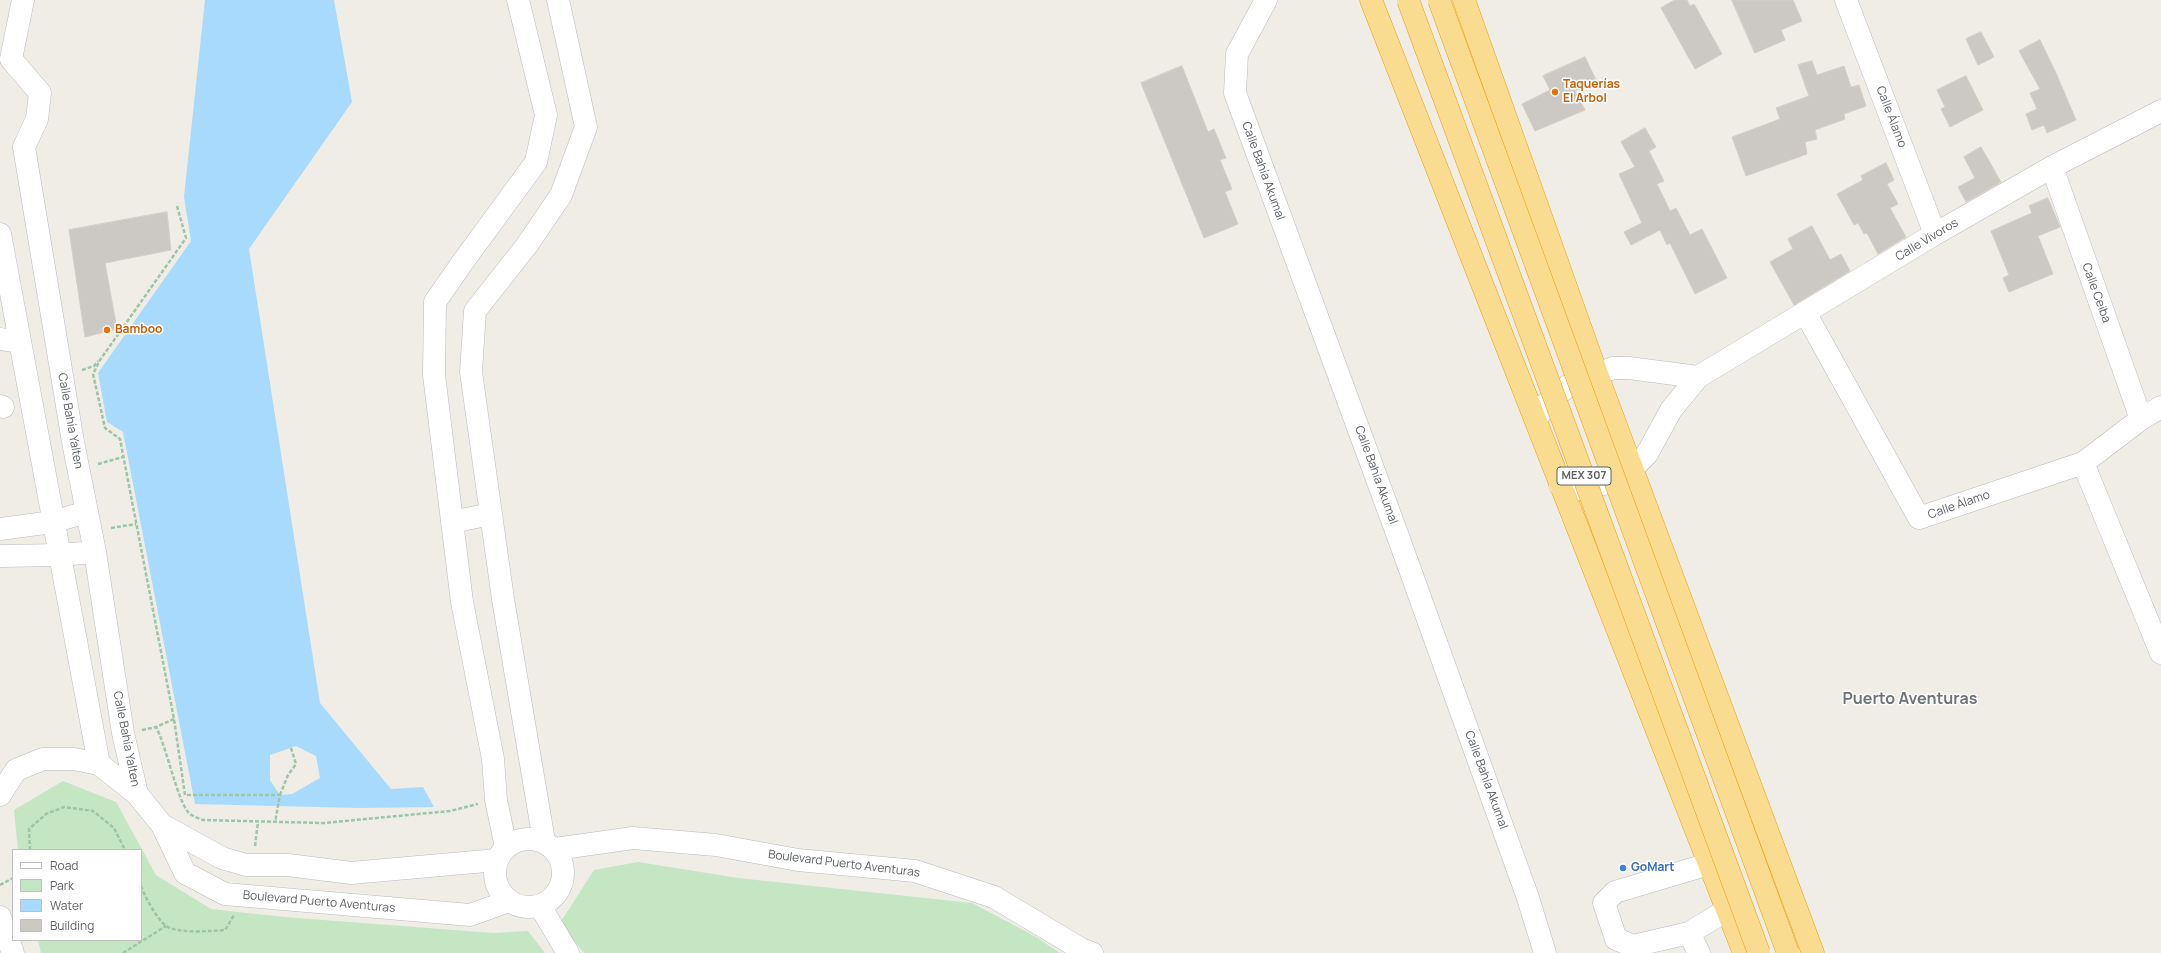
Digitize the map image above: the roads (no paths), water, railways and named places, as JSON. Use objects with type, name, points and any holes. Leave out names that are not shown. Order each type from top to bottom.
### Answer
[{"type":"highway","points":[[1372,0],[1560,485],[1744,953]]},
{"type":"highway","name":"MEX 307","points":[[1408,0],[1759,953]]},
{"type":"highway","name":"MEX 307","points":[[1439,0],[1788,953]]},
{"type":"highway","points":[[1464,0],[1597,373],[1813,953]]},
{"type":"street","name":"Calle Bahía Yalten","points":[[23,0],[5,61],[40,93],[38,119],[24,147],[78,468],[91,532],[123,733],[137,794]]},
{"type":"street","points":[[518,0],[546,115],[536,162],[462,263],[436,302],[434,375],[462,602],[493,759],[502,854],[495,871],[496,882],[501,893],[509,901],[518,906],[529,908],[540,906],[550,901],[558,892],[563,882],[564,870],[561,859],[550,845],[503,599],[471,372],[475,311],[527,245],[561,195],[586,127],[558,0]]},
{"type":"street","name":"Calle Bahía Akumal","points":[[1266,0],[1237,54],[1234,93],[1399,539],[1528,898],[1545,953]]},
{"type":"street","name":"Calle Álamo","points":[[1846,0],[1935,234]]},
{"type":"street","name":"Calle Vivoros","points":[[1560,485],[1579,489],[1603,484],[1633,468],[1647,454],[1671,410],[1698,378],[1806,314],[1935,234],[2052,167],[2161,111]]},
{"type":"street","name":"Calle Ceiba","points":[[2052,167],[2141,419]]},
{"type":"street","points":[[0,234],[10,341],[60,555],[99,764]]},
{"type":"street","name":"Calle Álamo","points":[[1806,314],[1919,518],[2083,463],[2141,419],[2161,407]]},
{"type":"street","points":[[1536,420],[1546,404],[1568,386],[1597,373],[1613,368],[1629,368],[1698,378]]},
{"type":"street","points":[[2083,463],[2161,653]]},
{"type":"street","points":[[452,522],[491,514]]},
{"type":"street","points":[[0,529],[52,522],[91,532]]},
{"type":"street","points":[[0,556],[60,555],[91,532]]},
{"type":"street","points":[[0,795],[16,770],[43,759],[74,759],[99,764],[137,794],[162,825],[222,858],[246,865],[288,865],[351,873],[502,854],[524,838],[534,838],[550,845]]},
{"type":"street","name":"Boulevard Puerto Aventuras","points":[[162,825],[185,873],[225,894],[470,914],[509,901]]},
{"type":"street","name":"Boulevard Puerto Aventuras","points":[[550,845],[633,838],[716,845],[798,860],[915,871],[994,897],[1081,949],[1092,953]]},
{"type":"street","points":[[1709,864],[1616,892],[1604,903],[1616,939],[1633,946],[1689,933],[1728,910]]},
{"type":"street","points":[[540,906],[568,953]]},
{"type":"street","points":[[0,917],[13,953]]},
{"type":"street","points":[[1689,933],[1699,953]]},
{"type":"water","points":[[205,0],[334,0],[352,102],[249,249],[320,703],[391,789],[423,787],[434,807],[359,808],[195,804],[123,432],[107,422],[98,373],[191,241],[184,197]],"holes":[[[296,746],[316,756],[320,778],[292,794],[280,795],[270,780],[270,755]]]},
{"type":"place","name":"Taquerías El Arbol","points":[[1555,92]]},
{"type":"place","name":"Bamboo","points":[[107,330]]},
{"type":"place","name":"GoMart","points":[[1623,868]]},
{"type":"district","name":"Puerto Aventuras","points":[[1910,700]]}]
